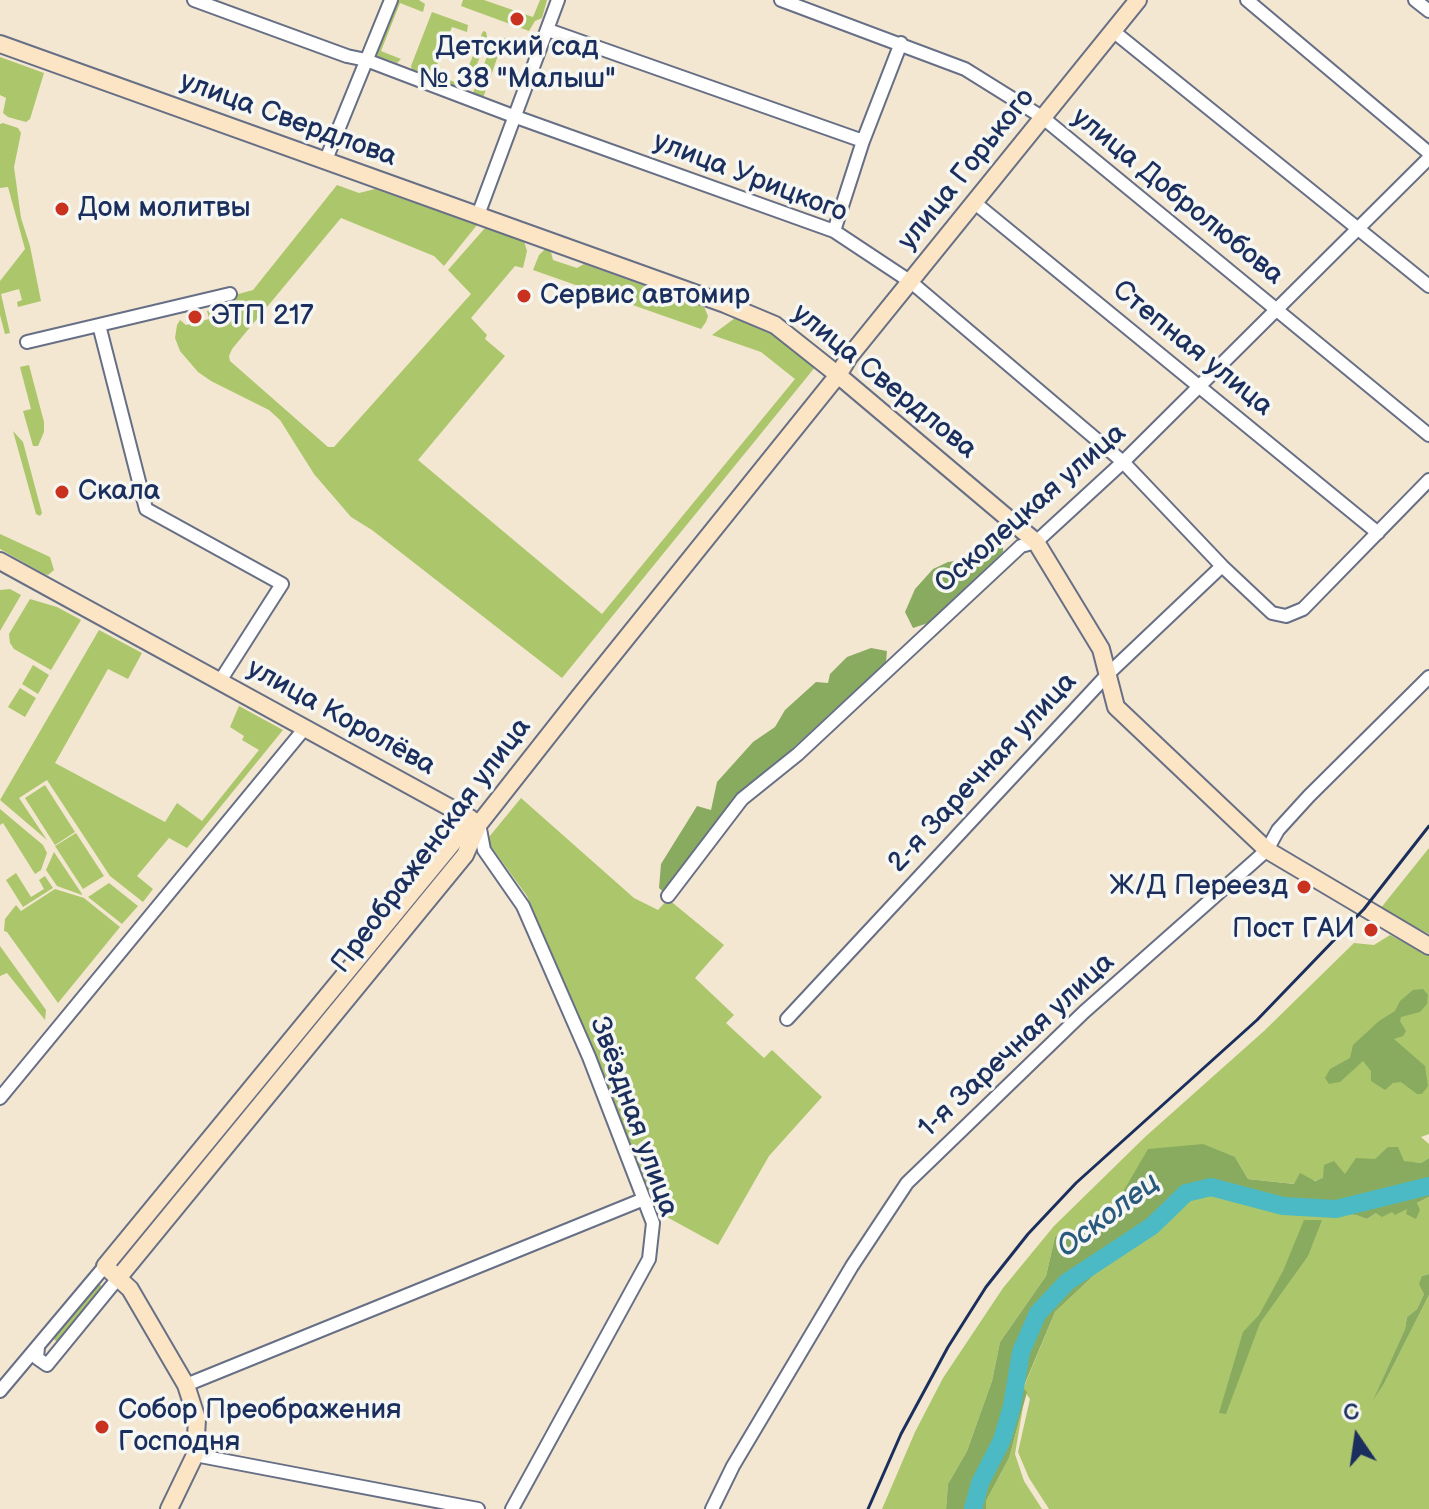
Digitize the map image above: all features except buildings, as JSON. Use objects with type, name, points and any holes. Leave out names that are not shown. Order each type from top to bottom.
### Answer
[{"type":"main road","name":"улица Горького","points":[[838,375],[849,357],[1138,0]]},
{"type":"main road","name":"улица Свердлова","points":[[0,44],[725,304],[775,325],[1036,542],[1101,649],[1116,707],[1267,850],[1429,946]]},
{"type":"main road","name":"Преображенская улица","points":[[105,1266],[838,375]]},
{"type":"main road","name":"улица Королёва","points":[[0,561],[474,821]]},
{"type":"main road","name":"Преображенская улица","points":[[119,1277],[465,855],[474,821]]},
{"type":"main road","points":[[105,1266],[130,1289],[186,1385],[197,1419],[195,1455],[169,1509]]},
{"type":"street","name":"улица Урицкого","points":[[194,0],[834,231],[911,282],[1123,462],[1222,566],[1272,613],[1286,616],[1303,609],[1378,533]]},
{"type":"street","points":[[325,162],[391,0]]},
{"type":"street","points":[[478,215],[558,0]]},
{"type":"street","name":"улица Добролюбова","points":[[781,0],[965,69],[1042,117],[1429,435]]},
{"type":"street","points":[[1247,0],[1429,156]]},
{"type":"street","points":[[1415,0],[1429,11]]},
{"type":"street","points":[[548,30],[863,141]]},
{"type":"street","points":[[1113,31],[1429,286]]},
{"type":"street","points":[[834,231],[863,141],[901,43]]},
{"type":"street","name":"Осколецкая улица","points":[[668,896],[742,799],[798,754],[1021,546],[1036,542],[1123,462],[1358,231],[1429,156]]},
{"type":"street","name":"Степная улица","points":[[975,203],[1378,533]]},
{"type":"street","points":[[27,342],[230,294]]},
{"type":"street","name":"улица Королёва","points":[[99,325],[146,509],[282,584],[220,681]]},
{"type":"street","points":[[1378,533],[1429,480]]},
{"type":"street","name":"2-я Заречная улица","points":[[787,1019],[1107,675],[1222,566]]},
{"type":"street","name":"1-я Заречная улица","points":[[712,1509],[733,1466],[844,1279],[907,1183],[1084,1012],[1267,850],[1278,830],[1309,796],[1429,677]]},
{"type":"street","points":[[0,1098],[305,728]]},
{"type":"street","name":"Звёздная улица","points":[[474,821],[484,850],[523,906],[589,1057],[653,1223],[649,1259],[512,1509]]},
{"type":"street","points":[[186,1385],[644,1199]]},
{"type":"street","name":"Преображенская улица","points":[[0,1391],[105,1266]]},
{"type":"street","name":"Преображенская улица","points":[[38,1347],[37,1358],[47,1365],[119,1277]]},
{"type":"street","points":[[195,1455],[478,1509]]},
{"type":"green space","points":[[394,0],[419,0],[425,4],[423,12],[400,3],[381,51],[401,59],[397,63],[374,55]]},
{"type":"green space","points":[[463,0],[484,0],[533,17],[540,0],[547,0],[542,18],[535,21],[529,31],[461,6]]},
{"type":"green space","points":[[432,12],[468,25],[467,32],[452,27],[434,73],[461,85],[483,31],[486,32],[487,37],[468,89],[462,93],[413,73],[411,66]]},
{"type":"green space","points":[[501,37],[530,47],[534,52],[532,57],[501,47],[483,98],[512,111],[474,97],[473,93],[493,41]]},
{"type":"green space","points":[[0,57],[44,73],[30,119],[26,122],[3,113],[6,98],[0,95]]},
{"type":"green space","points":[[0,124],[18,128],[21,133],[14,167],[21,218],[41,301],[18,307],[17,302],[22,300],[19,289],[1,294],[10,333],[5,334],[0,315],[0,281],[25,249],[8,187],[0,188]]},
{"type":"green space","points":[[337,185],[359,193],[375,189],[477,225],[444,266],[434,256],[341,218],[232,349],[230,361],[328,447],[334,447],[471,294],[448,270],[485,228],[524,241],[527,251],[523,268],[515,266],[471,318],[487,335],[485,339],[505,356],[418,460],[602,614],[795,379],[761,352],[712,335],[735,318],[771,334],[816,366],[562,678],[372,530],[351,517],[314,474],[280,420],[269,410],[211,381],[198,372],[180,351],[175,338],[180,320],[186,325],[209,319],[207,311],[232,305],[231,296],[253,290]]},
{"type":"green space","points":[[545,249],[551,252],[553,260],[577,268],[584,264],[704,307],[708,316],[706,322],[701,329],[533,270]]},
{"type":"green space","points":[[29,365],[44,422],[44,432],[38,446],[33,446],[23,411],[31,409],[20,367]]},
{"type":"green space","points":[[13,431],[23,442],[42,513],[40,516],[36,514]]},
{"type":"green space","points":[[0,534],[50,557],[54,570],[48,575],[44,574],[0,549]]},
{"type":"green space","points":[[997,541],[1003,545],[1003,552],[928,623],[913,628],[905,612],[915,589],[933,569],[948,562],[969,559]]},
{"type":"green space","points":[[10,589],[21,595],[0,631],[0,590]]},
{"type":"green space","points":[[30,599],[57,607],[81,620],[51,670],[14,649],[10,643],[9,634]]},
{"type":"green space","points":[[99,630],[142,653],[128,679],[108,669],[55,763],[165,822],[177,803],[202,821],[259,750],[242,740],[244,736],[230,727],[239,706],[283,730],[187,848],[169,838],[137,876],[153,889],[143,902],[110,876],[47,780],[19,798],[47,840],[0,800]]},
{"type":"green space","points":[[871,648],[887,651],[886,662],[728,808],[666,894],[659,888],[661,864],[697,806],[711,810],[717,782],[753,742],[775,727],[785,710],[816,682],[828,683],[830,674],[847,657]]},
{"type":"green space","points":[[33,665],[49,675],[38,694],[22,684]]},
{"type":"green space","points":[[20,688],[36,698],[25,717],[8,707]]},
{"type":"green space","points":[[45,785],[75,832],[55,845],[25,798]]},
{"type":"green space","points":[[521,798],[634,898],[658,910],[668,899],[724,945],[695,978],[734,1015],[726,1023],[764,1058],[772,1050],[822,1097],[769,1156],[718,1245],[654,1210],[527,896],[490,845],[489,837]]},
{"type":"green space","points":[[0,809],[43,845],[47,853],[41,870],[35,874],[3,823],[0,825]]},
{"type":"green space","points":[[76,833],[104,876],[83,889],[55,846]]},
{"type":"green space","points":[[461,841],[467,846],[125,1263],[119,1258]]},
{"type":"green space","points":[[1429,848],[1429,934],[1380,909]]},
{"type":"green space","points":[[54,852],[82,895],[57,886],[46,870]]},
{"type":"green space","points":[[16,873],[31,897],[44,889],[39,880],[45,876],[53,888],[23,907],[6,880]]},
{"type":"green space","points":[[109,883],[138,906],[122,924],[88,897]]},
{"type":"green space","points":[[55,889],[84,898],[120,927],[58,1003],[4,931],[5,919],[16,905],[21,911]]},
{"type":"green space","points":[[1390,935],[1429,955],[1429,1134],[1421,1137],[1429,1144],[1429,1158],[1421,1163],[1375,1159],[1345,1175],[1295,1184],[1248,1179],[1235,1157],[1078,1230],[1073,1237],[1055,1237],[1046,1276],[1000,1342],[992,1381],[967,1451],[948,1484],[946,1509],[882,1509],[915,1432],[943,1378],[1003,1288],[1054,1226],[1354,943],[1374,945]]},
{"type":"green space","points":[[0,946],[46,1010],[45,1020],[7,973],[0,976]]},
{"type":"green space","points":[[1423,989],[1428,995],[1427,1004],[1420,1012],[1401,1017],[1406,1031],[1403,1036],[1394,1039],[1425,1066],[1428,1086],[1422,1094],[1417,1094],[1401,1082],[1393,1083],[1385,1090],[1371,1081],[1371,1071],[1363,1061],[1340,1082],[1329,1084],[1325,1078],[1330,1069],[1350,1058],[1353,1045],[1395,1011],[1400,1001],[1413,990]]},
{"type":"green space","points":[[1203,1144],[1235,1157],[1248,1179],[1294,1184],[1300,1173],[1315,1181],[1323,1178],[1324,1165],[1334,1161],[1345,1174],[1356,1158],[1375,1159],[1388,1147],[1398,1147],[1404,1161],[1421,1163],[1429,1158],[1429,1197],[1417,1203],[1420,1210],[1416,1219],[1406,1214],[1407,1209],[1382,1217],[1376,1213],[1367,1219],[1356,1215],[1283,1210],[1212,1191],[1189,1195],[1154,1229],[1110,1260],[1055,1312],[1023,1388],[1027,1392],[1009,1458],[986,1501],[986,1509],[979,1509],[985,1483],[1006,1441],[1022,1389],[1009,1389],[998,1438],[976,1481],[969,1509],[946,1509],[948,1484],[967,1451],[992,1381],[1000,1342],[1046,1276],[1055,1237],[1067,1233],[1073,1237],[1078,1230],[1109,1216],[1148,1149]]},
{"type":"green space","points":[[1212,1191],[1283,1210],[1356,1215],[1367,1219],[1376,1213],[1408,1208],[1429,1197],[1429,1274],[1422,1276],[1424,1294],[1417,1309],[1407,1317],[1405,1329],[1375,1396],[1429,1295],[1429,1509],[1049,1509],[1029,1478],[1018,1452],[1030,1399],[1023,1389],[1055,1312],[1110,1260],[1154,1229],[1189,1195]]},
{"type":"green space","points":[[1304,1220],[1322,1220],[1308,1256],[1260,1323],[1226,1414],[1219,1413],[1243,1332],[1259,1315],[1283,1271]]},
{"type":"green space","points":[[1429,1274],[1429,1295],[1373,1400],[1405,1329],[1407,1317],[1417,1309],[1424,1294],[1419,1284],[1422,1276]]},
{"type":"green space","points":[[98,1283],[104,1288],[58,1343],[53,1338]]},
{"type":"green space","points":[[1023,1407],[1015,1454],[1024,1481],[1042,1509],[986,1509],[986,1501],[1009,1458]]},
{"type":"waterway","name":"Осколец","points":[[973,1509],[980,1483],[1002,1440],[1012,1406],[1021,1352],[1038,1313],[1067,1282],[1152,1226],[1186,1193],[1211,1187],[1283,1206],[1336,1209],[1429,1186]]},
{"type":"railway","points":[[868,1509],[901,1434],[948,1347],[986,1287],[1028,1234],[1076,1183],[1257,1020],[1364,909],[1429,826]]},
{"type":"place","name":"Детский сад № 38 \"Малыш\"","points":[[517,19]]},
{"type":"place","name":"Дом молитвы","points":[[62,209]]},
{"type":"place","name":"Сервис автомир","points":[[524,296]]},
{"type":"place","name":"ЭТП 217","points":[[195,317]]},
{"type":"place","name":"Скала","points":[[62,492]]},
{"type":"place","name":"Ж/Д Переезд","points":[[1304,887]]},
{"type":"place","name":"Пост ГАИ","points":[[1371,930]]},
{"type":"place","name":"Собор Преображения Господня","points":[[102,1427]]}]
